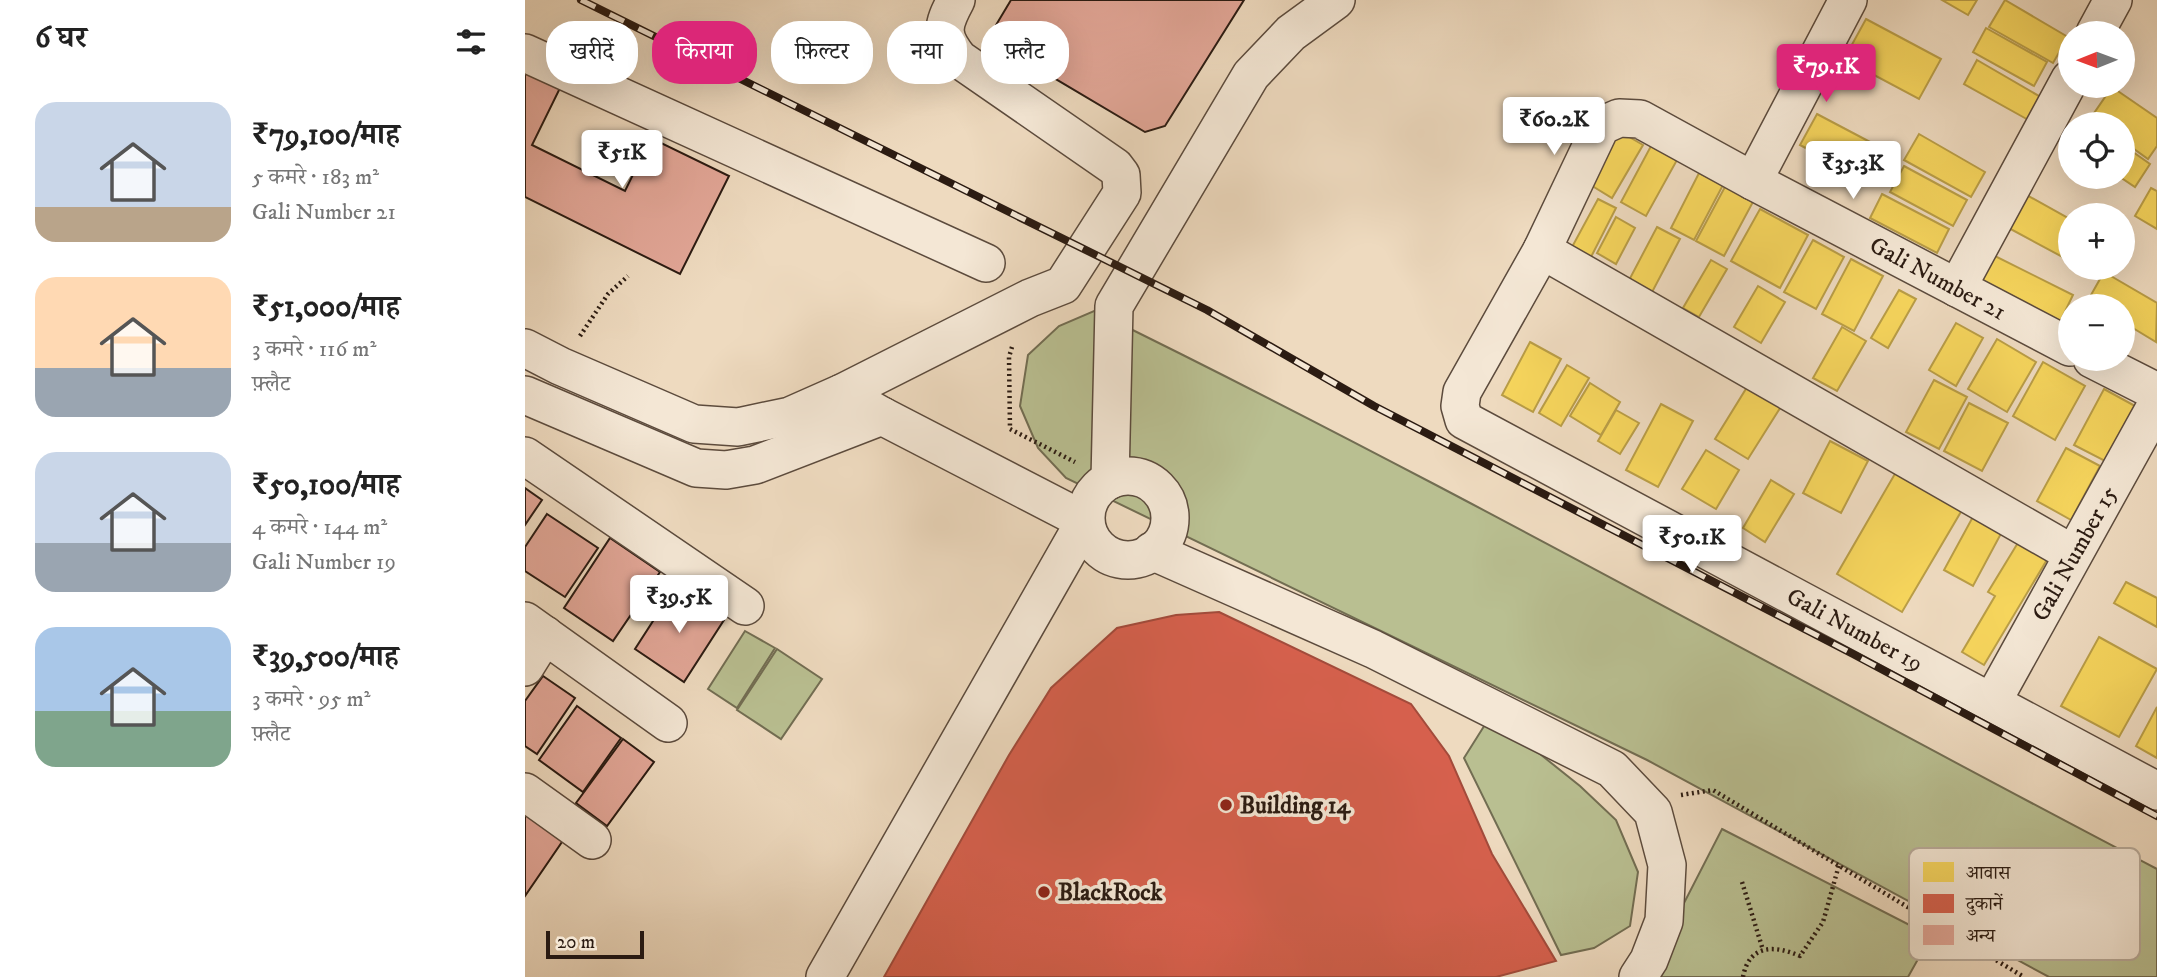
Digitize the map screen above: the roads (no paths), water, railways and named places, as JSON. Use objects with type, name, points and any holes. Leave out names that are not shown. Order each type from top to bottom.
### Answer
[{"type":"street","points":[[525,348],[694,424],[738,427],[790,416],[842,393],[1046,291],[1122,194],[1121,175],[1115,167],[959,59],[946,42],[945,21],[956,0]]},
{"type":"street","points":[[1110,480],[1114,306],[1251,75],[1291,33],[1336,0]]},
{"type":"street","points":[[1752,181],[1849,0]]},
{"type":"street","points":[[2102,21],[2113,0]]},
{"type":"street","points":[[525,53],[986,263]]},
{"type":"street","points":[[1957,288],[2060,98]]},
{"type":"street","name":"Gali Number 21","points":[[1542,250],[1601,125],[1619,118],[1640,119],[1752,181],[2058,341]]},
{"type":"street","points":[[1542,250],[2073,554]]},
{"type":"street","name":"Gali Number 19","points":[[1542,250],[1462,392],[1460,406],[1464,420],[2157,791]]},
{"type":"street","points":[[1046,291],[1114,306]]},
{"type":"street","points":[[2116,371],[2157,392]]},
{"type":"street","points":[[599,427],[614,390]]},
{"type":"street","points":[[842,393],[1086,521]]},
{"type":"street","points":[[525,395],[696,468],[726,470],[755,465],[882,416]]},
{"type":"street","name":"Gali Number 15","points":[[1992,702],[2157,404]]},
{"type":"street","points":[[525,456],[745,606]]},
{"type":"street","points":[[1132,476],[1146,480],[1164,498],[1169,511],[1165,537],[1147,556],[1135,560],[1108,556],[1097,547],[1089,535],[1086,521],[1087,506],[1093,493],[1117,477],[1132,476]]},
{"type":"street","points":[[825,977],[1086,521]]},
{"type":"street","points":[[1152,551],[1373,649],[1612,769],[1653,812],[1667,864],[1664,921],[1649,960],[1638,977]]},
{"type":"street","points":[[525,667],[535,628],[668,723]]},
{"type":"street","points":[[525,792],[592,840]]},
{"type":"railway","points":[[581,0],[1207,310],[1374,406],[1853,654],[2157,816]]},
{"type":"place","name":"Building 14","points":[[1226,805]]},
{"type":"place","name":"BlackRock","points":[[1044,892]]}]
